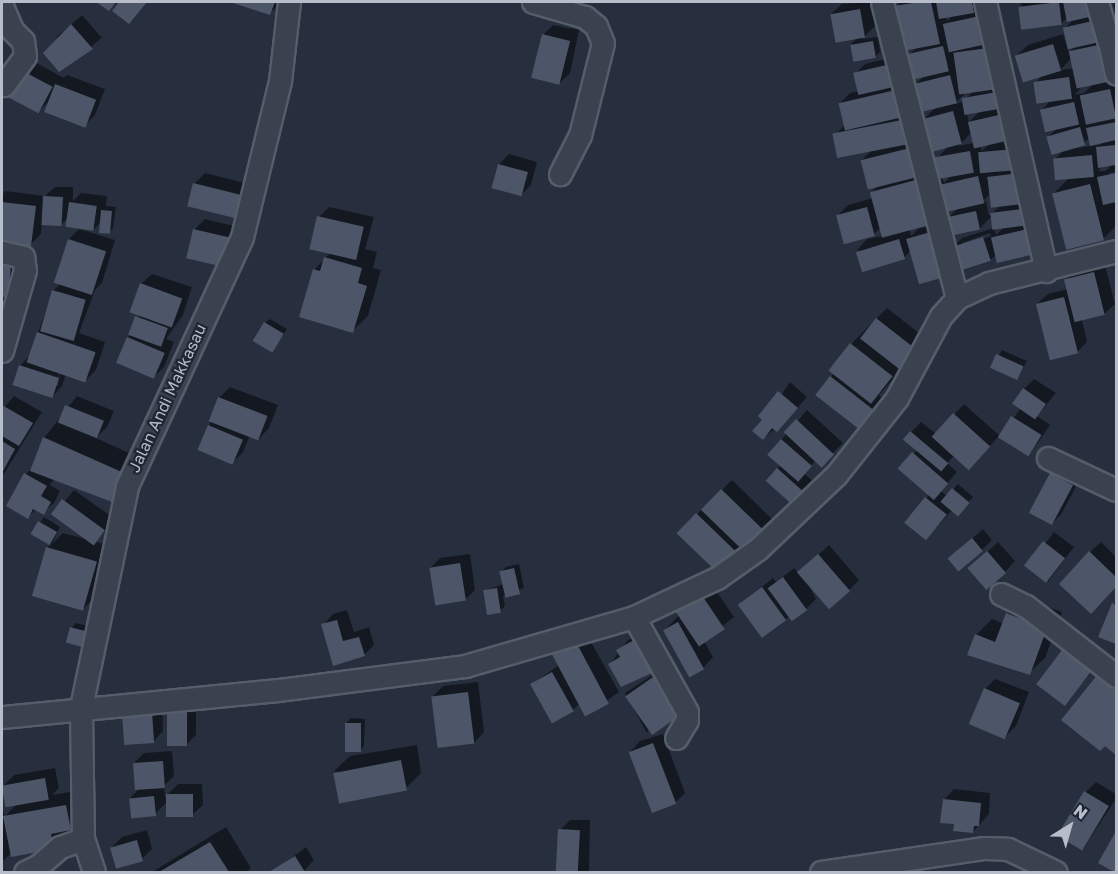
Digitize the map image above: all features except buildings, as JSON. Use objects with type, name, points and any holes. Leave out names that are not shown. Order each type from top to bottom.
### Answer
[{"type":"street","name":"Jalan Andi Makkasau","points":[[94,873],[82,838],[81,707],[127,486],[242,237],[280,81],[289,2]]},
{"type":"street","points":[[533,2],[585,17],[596,26],[603,43],[580,135],[560,174]]},
{"type":"street","points":[[882,2],[957,298]]},
{"type":"street","points":[[985,2],[1046,271]]},
{"type":"street","points":[[1097,2],[1114,49],[1116,73]]},
{"type":"street","points":[[3,12],[23,41],[25,56],[4,85]]},
{"type":"street","points":[[2,717],[81,707],[278,690],[465,666],[634,617],[717,578],[758,549],[836,475],[891,407],[941,316],[957,298],[989,283],[1046,271],[1116,251]]},
{"type":"street","points":[[2,252],[23,257],[25,270],[2,351]]},
{"type":"street","points":[[1048,458],[1116,490]]},
{"type":"street","points":[[1001,594],[1026,606],[1116,676]]},
{"type":"street","points":[[634,617],[687,712],[687,720],[676,738]]},
{"type":"street","points":[[25,873],[38,866],[60,847],[82,838]]},
{"type":"street","points":[[821,873],[984,848],[1008,849],[1056,873]]}]
